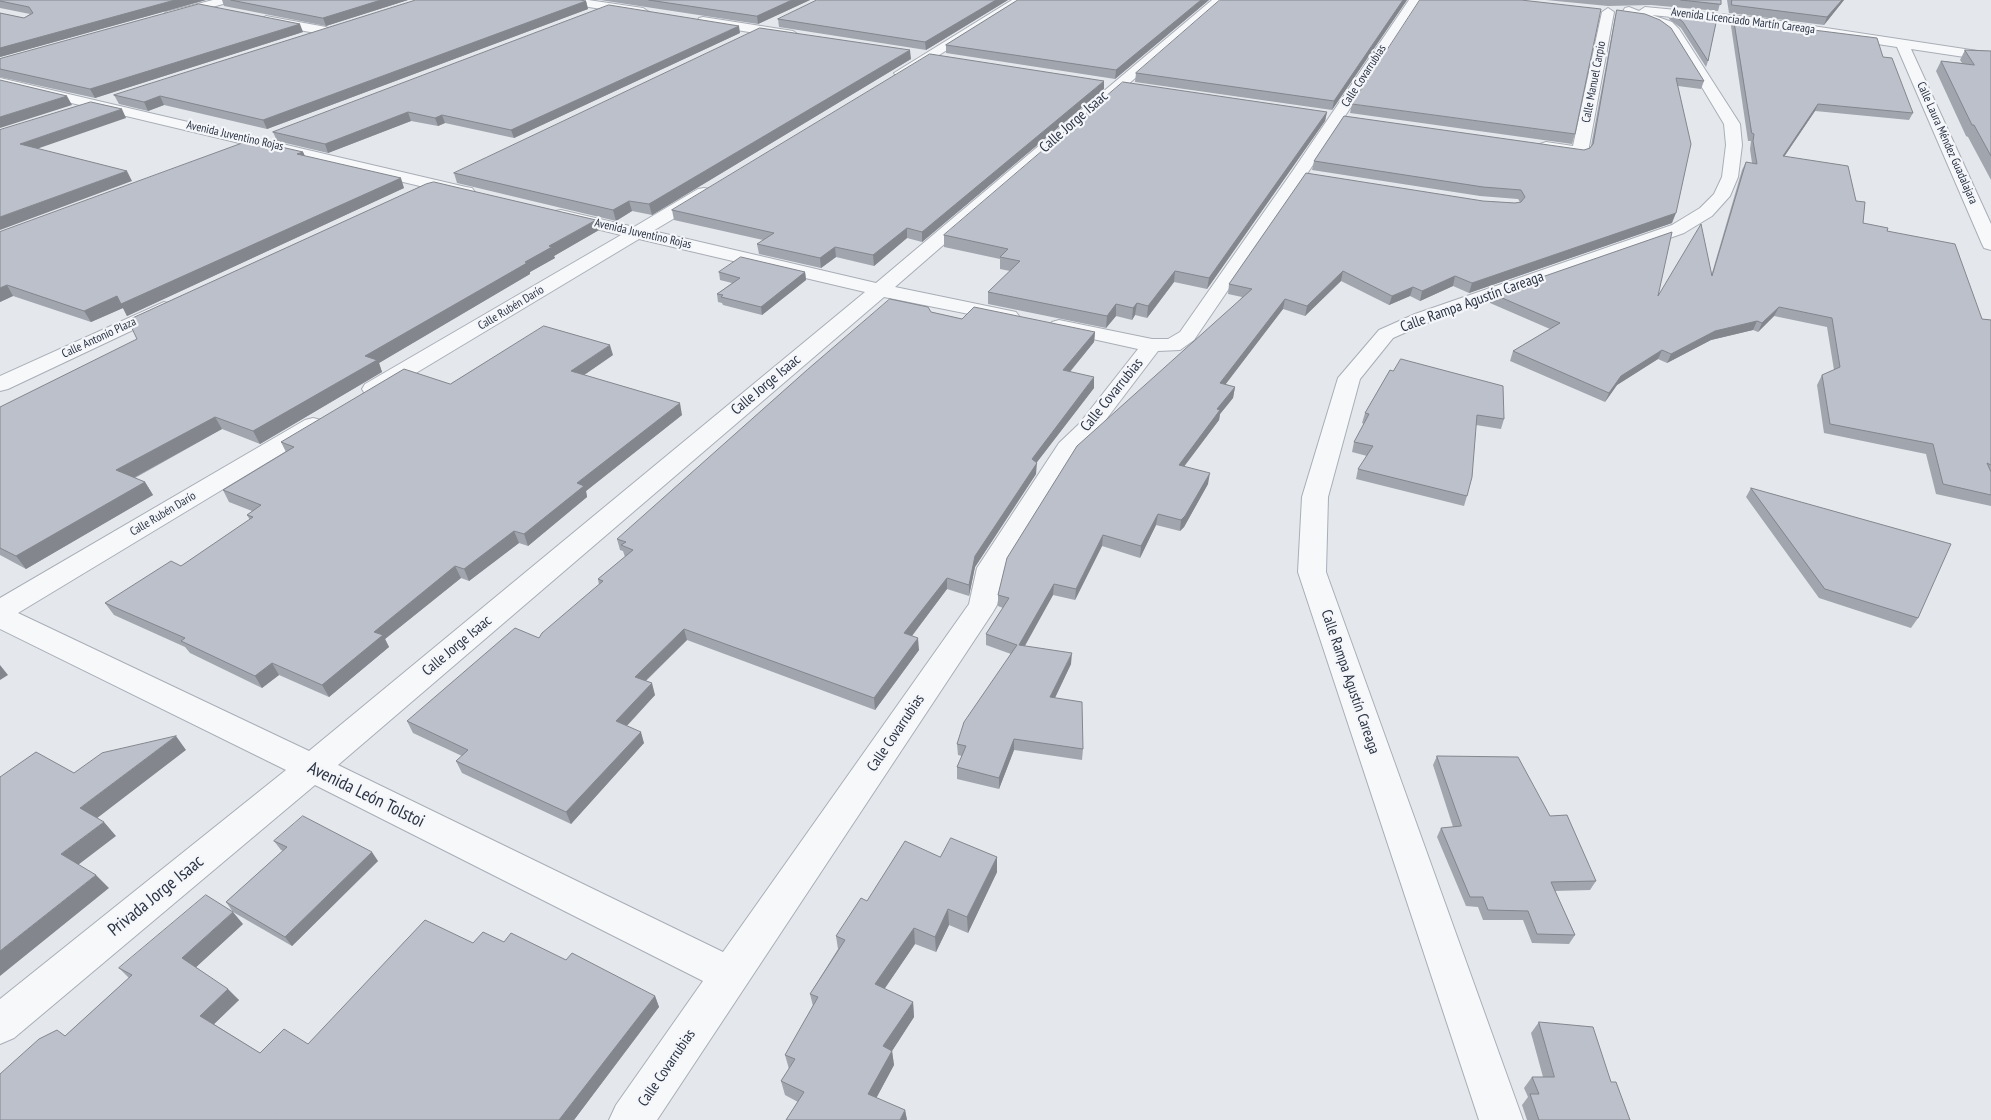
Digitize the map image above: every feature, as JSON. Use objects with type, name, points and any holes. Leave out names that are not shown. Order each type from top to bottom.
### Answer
[{"type":"street","points":[[162,18],[226,0]]},
{"type":"street","points":[[565,0],[656,14]]},
{"type":"street","points":[[581,17],[626,0]]},
{"type":"street","points":[[887,82],[1020,0]]},
{"type":"street","name":"Calle Jorge Isaac","points":[[312,768],[880,290],[1218,0]]},
{"type":"street","name":"Calle Covarrubias","points":[[632,1120],[983,605],[991,568],[1071,443],[1087,429],[1162,345],[1187,336],[1299,174],[1414,0]]},
{"type":"street","points":[[201,7],[230,13]]},
{"type":"street","name":"Avenida Licenciado Martín Careaga","points":[[1603,11],[1716,17],[1991,57]]},
{"type":"street","name":"Calle Manuel Carpio","points":[[1531,145],[1580,152],[1603,11]]},
{"type":"street","name":"Calle Rampa Agustín Careaga","points":[[1501,1120],[1312,572],[1315,497],[1349,378],[1386,334],[1422,318],[1678,229],[1714,206],[1725,190],[1733,169],[1734,142],[1732,124],[1675,32],[1668,25],[1629,11]]},
{"type":"street","points":[[249,16],[331,30],[300,40]]},
{"type":"street","points":[[734,42],[787,17]]},
{"type":"street","points":[[685,18],[807,37]]},
{"type":"street","name":"Calle Laura Méndez Guadalajara","points":[[1902,44],[1985,216],[1991,244]]},
{"type":"street","name":"Avenida Juventino Rojas","points":[[0,82],[258,141],[482,196]]},
{"type":"street","points":[[72,112],[117,98]]},
{"type":"street","points":[[1318,114],[1356,120]]},
{"type":"street","points":[[231,152],[277,134]]},
{"type":"street","points":[[406,196],[460,171]]},
{"type":"street","points":[[1299,174],[1318,177]]},
{"type":"street","name":"Calle Rubén Darío","points":[[357,399],[720,183]]},
{"type":"street","name":"Avenida Juventino Rojas","points":[[540,210],[880,290],[1025,320]]},
{"type":"street","name":"Calle Antonio Plaza","points":[[0,384],[180,300]]},
{"type":"street","points":[[1045,324],[1162,345]]},
{"type":"street","name":"Calle Rubén Darío","points":[[0,611],[331,414]]},
{"type":"street","name":"Avenida León Tolstoi","points":[[0,617],[312,768],[730,975]]},
{"type":"street","name":"Privada Jorge Isaac","points":[[0,1024],[312,768]]},
{"type":"building","points":[[0,0],[175,0],[0,48],[0,13],[24,18],[33,13],[29,7]]},
{"type":"building","points":[[231,0],[381,0],[323,18]]},
{"type":"building","points":[[416,0],[586,1],[263,120],[160,96],[144,102],[114,95]]},
{"type":"building","points":[[649,0],[792,0],[757,16]]},
{"type":"building","points":[[817,0],[996,0],[925,42],[778,19]]},
{"type":"building","points":[[1018,0],[1201,0],[1116,70],[946,45]]},
{"type":"building","points":[[1220,0],[1403,0],[1334,101],[1136,73]]},
{"type":"building","points":[[1420,0],[1521,0],[1601,9],[1575,134],[1352,104]]},
{"type":"building","points":[[1681,0],[1721,0],[1721,4]]},
{"type":"building","points":[[1732,0],[1842,0],[1827,17],[1732,5]]},
{"type":"building","points":[[199,4],[300,24],[90,89],[0,69],[0,59]]},
{"type":"building","points":[[609,5],[739,26],[511,130],[442,115],[435,118],[408,112],[325,144],[273,132]]},
{"type":"building","points":[[1617,10],[1645,14],[1660,20],[1671,28],[1704,81],[1676,78],[1691,144],[1676,213],[1472,283],[1455,276],[1422,291],[1413,287],[1392,296],[1343,271],[1307,306],[1285,299],[1220,383],[1235,387],[1217,409],[1220,410],[1179,465],[1210,473],[1185,516],[1181,520],[1158,514],[1141,546],[1103,535],[1076,589],[1054,584],[1019,645],[1072,653],[1050,697],[1082,702],[1083,749],[1014,739],[999,778],[957,767],[966,746],[957,744],[964,722],[1017,645],[986,634],[1009,598],[998,595],[1007,558],[1077,446],[1252,289],[1229,284],[1306,173],[1483,201],[1515,203],[1521,202],[1525,197],[1521,190],[1483,187],[1314,161],[1344,116],[1584,150],[1590,148],[1593,144]]},
{"type":"building","points":[[1671,13],[1717,18],[1708,61],[1683,22]]},
{"type":"building","points":[[1734,20],[1877,38],[1883,57],[1892,58],[1913,113],[1818,104],[1783,156],[1848,166],[1856,201],[1865,202],[1863,223],[1888,228],[1887,231],[1955,244],[1982,319],[1991,320],[1991,465],[1987,463],[1991,472],[1991,495],[1943,484],[1933,444],[1830,424],[1822,375],[1840,367],[1832,318],[1779,307],[1762,323],[1757,321],[1715,331],[1671,354],[1662,350],[1621,376],[1609,393],[1513,351],[1560,323],[1493,294],[1672,232],[1658,296],[1701,224],[1712,276],[1746,162],[1757,164],[1753,141],[1754,134],[1752,133]]},
{"type":"building","points":[[760,28],[910,50],[649,204],[629,201],[613,210],[454,173]]},
{"type":"building","points":[[1965,50],[1991,51],[1991,156],[1974,125],[1972,125],[1941,61],[1974,65]]},
{"type":"building","points":[[930,54],[1104,81],[922,232],[907,228],[873,255],[835,247],[820,258],[757,244],[774,233],[672,210]]},
{"type":"building","points":[[0,80],[67,96],[0,117]]},
{"type":"building","points":[[1123,82],[1327,112],[1209,278],[1175,271],[1148,306],[1137,303],[1133,308],[1116,304],[1107,316],[988,292],[1020,261],[1000,257],[1008,249],[944,235]]},
{"type":"building","points":[[91,102],[122,109],[20,144],[127,171],[0,217],[0,130]]},
{"type":"building","points":[[251,140],[303,152],[297,154],[401,178],[121,304],[117,296],[84,311],[7,285],[0,288],[0,232]]},
{"type":"building","points":[[434,182],[596,220],[549,246],[552,247],[525,262],[527,263],[365,356],[377,360],[253,431],[215,417],[116,470],[145,482],[16,556],[0,548],[0,407],[137,339],[128,320]]},
{"type":"building","points":[[741,257],[805,272],[761,307],[721,297],[723,295],[717,294],[740,278],[719,272]]},
{"type":"building","points":[[890,299],[928,307],[931,312],[962,319],[974,307],[1095,332],[1063,370],[1094,377],[1032,459],[1037,463],[975,556],[969,585],[947,578],[904,633],[918,638],[874,698],[684,629],[635,677],[652,683],[616,721],[641,732],[566,812],[456,761],[468,750],[407,721],[515,628],[539,638],[542,633],[603,581],[598,579],[633,550],[621,545],[626,542],[617,539]]},
{"type":"building","points":[[544,326],[610,345],[571,371],[680,403],[577,483],[584,486],[524,534],[514,531],[464,569],[455,566],[374,632],[383,635],[322,685],[272,663],[255,676],[181,641],[185,638],[105,603],[171,561],[181,566],[253,517],[247,515],[261,505],[223,490],[294,447],[281,442],[404,369],[450,384]]},
{"type":"building","points":[[1401,359],[1503,386],[1504,419],[1477,415],[1472,477],[1467,496],[1358,469],[1373,446],[1354,442],[1369,414],[1365,413],[1390,370],[1393,371]]},
{"type":"building","points":[[1751,488],[1951,544],[1918,618],[1825,589]]},
{"type":"building","points":[[176,736],[80,808],[104,822],[61,854],[96,875],[0,951],[0,777],[36,752],[74,773],[102,753]]},
{"type":"building","points":[[1437,756],[1518,757],[1550,816],[1567,815],[1596,881],[1551,882],[1575,935],[1537,934],[1528,911],[1488,910],[1483,897],[1470,897],[1441,828],[1461,826]]},
{"type":"building","points":[[303,816],[372,852],[285,937],[226,902],[287,847],[274,841]]},
{"type":"building","points":[[951,838],[997,857],[967,917],[948,909],[935,937],[914,928],[875,984],[913,1002],[883,1046],[892,1051],[868,1094],[905,1110],[900,1120],[786,1120],[804,1092],[781,1081],[795,1059],[785,1055],[818,997],[810,994],[845,940],[836,936],[861,898],[867,901],[905,841],[940,857]]},
{"type":"building","points":[[206,895],[233,912],[182,958],[228,989],[200,1016],[260,1053],[284,1029],[308,1044],[425,920],[473,943],[483,932],[504,942],[511,933],[566,960],[572,953],[655,996],[559,1120],[0,1120],[0,1074],[39,1039],[57,1030],[65,1036],[132,975],[119,968]]},
{"type":"building","points":[[1539,1022],[1593,1027],[1611,1082],[1616,1082],[1630,1120],[1539,1120],[1530,1094],[1539,1094],[1532,1077],[1554,1077]]}]
